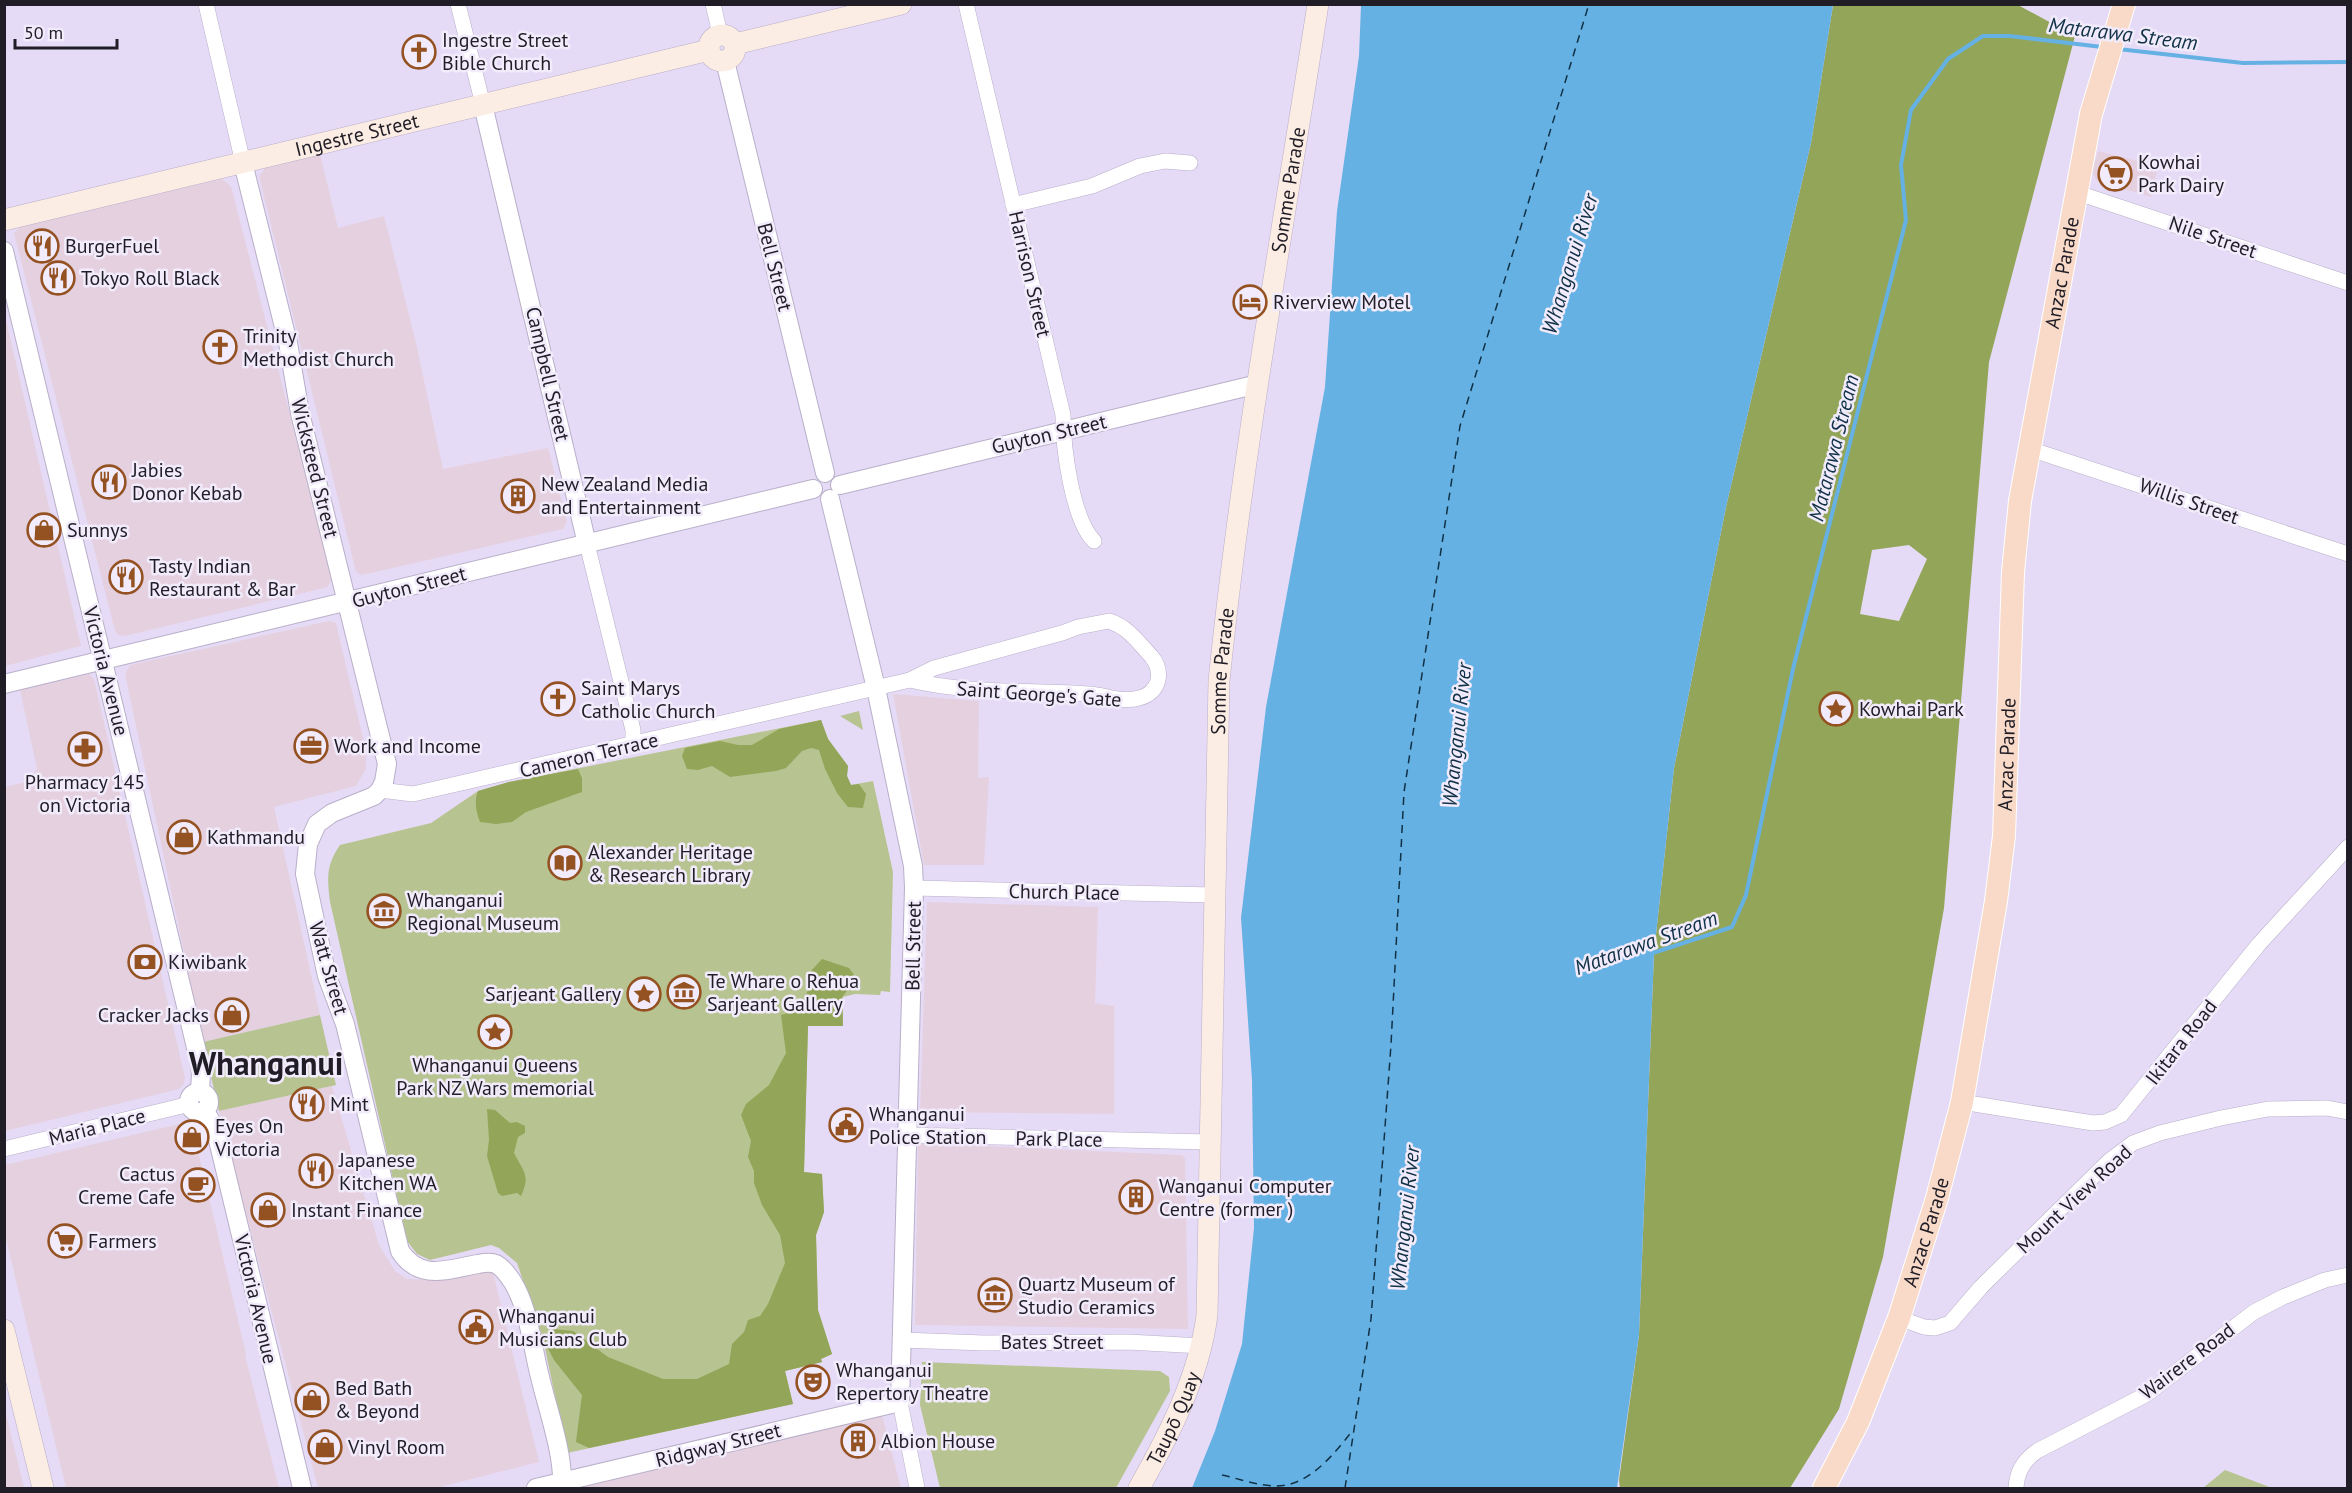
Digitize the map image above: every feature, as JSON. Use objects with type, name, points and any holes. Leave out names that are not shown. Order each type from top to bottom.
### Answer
[{"type":"main road","name":"Ingestre Street","points":[[4,220],[901,4]]},
{"type":"main road","name":"Somme Parade","points":[[1202,1346],[1209,1288],[1214,895],[1220,681],[1226,618],[1258,384],[1318,4]]},
{"type":"main road","name":"Anzac Parade","points":[[1824,1488],[1858,1422],[1899,1318],[1937,1198],[1962,1102],[1996,901],[2004,836],[2013,572],[2019,512],[2091,114],[2124,4]]},
{"type":"main road","points":[[4,1330],[43,1488]]},
{"type":"main road","name":"Taupō Quay","points":[[1138,1488],[1187,1392],[1202,1346]]},
{"type":"street","name":"Wicksteed Street","points":[[206,4],[288,343],[300,413],[387,764],[380,790]]},
{"type":"street","name":"Campbell Street","points":[[458,4],[633,730],[633,744]]},
{"type":"street","name":"Bell Street","points":[[713,4],[825,473]]},
{"type":"street","name":"Harrison Street","points":[[966,4],[1063,415],[1063,446],[1082,524],[1094,541]]},
{"type":"street","points":[[1013,205],[1092,186],[1140,166],[1165,161],[1190,162]]},
{"type":"street","name":"Nile Street","points":[[2078,193],[2348,283]]},
{"type":"street","name":"Victoria Avenue","points":[[4,251],[199,1060],[201,1073],[198,1102],[215,1128],[302,1488]]},
{"type":"street","name":"Guyton Street","points":[[835,492],[1063,430],[1258,384]]},
{"type":"street","name":"Willis Street","points":[[2030,448],[2348,554]]},
{"type":"street","points":[[825,473],[836,477],[835,492],[821,499],[813,489],[814,480],[825,473]]},
{"type":"street","name":"Guyton Street","points":[[4,684],[813,489]]},
{"type":"street","name":"Bell Street","points":[[835,492],[908,840],[914,888],[900,1402]]},
{"type":"street","name":"Saint George's Gate","points":[[876,688],[910,680],[934,668],[1102,622],[1117,624],[1129,632],[1158,665],[1159,680],[1146,696],[1121,700],[1092,694],[939,687],[910,680]]},
{"type":"street","name":"Cameron Terrace","points":[[380,790],[413,794],[876,688]]},
{"type":"street","name":"Watt Street","points":[[380,790],[367,800],[326,817],[313,831],[306,857],[306,884],[327,976],[345,1024],[395,1238],[399,1251],[406,1261],[421,1270],[435,1272],[484,1263],[496,1264],[512,1281],[524,1311],[562,1466],[562,1486]]},
{"type":"street","name":"Ikitara Road","points":[[1962,1102],[2093,1123],[2105,1122],[2121,1115],[2241,965],[2348,847]]},
{"type":"street","name":"Church Place","points":[[914,888],[1214,895]]},
{"type":"street","name":"Maria Place","points":[[4,1149],[198,1102]]},
{"type":"street","name":"Mount View Road","points":[[1899,1318],[1924,1328],[1935,1328],[1950,1323],[1981,1287],[2092,1177],[2133,1143],[2160,1133],[2268,1109],[2327,1108],[2348,1112]]},
{"type":"street","name":"Park Place","points":[[909,1135],[1210,1142]]},
{"type":"street","name":"Wairere Road","points":[[2016,1488],[2017,1478],[2023,1464],[2037,1451],[2148,1394],[2240,1321],[2268,1304],[2325,1280],[2348,1275]]},
{"type":"street","name":"Bates Street","points":[[902,1340],[984,1343],[1128,1342],[1202,1346]]},
{"type":"street","points":[[900,1402],[917,1488]]},
{"type":"street","name":"Ridgway Street","points":[[536,1488],[562,1486],[900,1402]]},
{"type":"shaded area","points":[[2098,151],[2158,166],[2151,197],[2097,181],[2092,172]]},
{"type":"shaded area","points":[[320,154],[338,228],[384,216],[416,343],[443,469],[548,448],[567,522],[563,529],[362,575],[356,572],[259,176],[267,166]]},
{"type":"shaded area","points":[[222,179],[231,186],[332,578],[328,587],[125,636],[118,635],[115,631],[14,233],[22,225]]},
{"type":"shaded area","points":[[4,311],[81,646],[5,666],[4,666]]},
{"type":"shaded area","points":[[329,621],[336,623],[366,751],[366,769],[356,786],[274,807],[320,1015],[203,1042],[125,674],[130,665]]},
{"type":"shaded area","points":[[89,674],[94,679],[185,1078],[179,1089],[5,1131],[5,787],[30,781],[37,769],[20,690]]},
{"type":"shaded area","points":[[893,694],[979,701],[978,778],[989,777],[984,865],[924,865]]},
{"type":"shaded area","points":[[927,902],[1098,907],[1095,1003],[1114,1006],[1114,1114],[920,1112]]},
{"type":"shaded area","points":[[332,1086],[379,1245],[395,1271],[407,1279],[448,1280],[492,1268],[539,1462],[436,1488],[318,1488],[219,1111]]},
{"type":"shaded area","points":[[192,1121],[245,1355],[279,1488],[66,1488],[5,1235],[5,1165]]},
{"type":"shaded area","points":[[918,1143],[1182,1155],[1185,1158],[1188,1329],[915,1325]]},
{"type":"shaded area","points":[[5,1410],[24,1488],[5,1488]]},
{"type":"shaded area","points":[[881,1411],[901,1488],[575,1488]]},
{"type":"green space","name":"Kowhai Park","points":[[1833,5],[2018,5],[2075,36],[1989,362],[1944,908],[1883,1257],[1839,1409],[1790,1488],[1620,1488],[1619,1480],[1639,1335],[1654,953],[1674,768],[1726,507],[1811,143]],"holes":[[[1909,545],[1927,559],[1899,621],[1860,614],[1872,550]]]},
{"type":"green space","points":[[859,711],[863,730],[840,716]]},
{"type":"green space","points":[[821,720],[828,739],[848,766],[847,776],[851,785],[873,781],[893,872],[890,992],[881,991],[880,995],[855,994],[843,997],[843,1026],[808,1026],[804,1172],[822,1174],[824,1212],[816,1235],[818,1310],[832,1354],[821,1359],[822,1362],[785,1371],[793,1404],[567,1453],[543,1339],[517,1263],[499,1248],[491,1245],[430,1260],[417,1254],[407,1241],[330,902],[328,879],[332,859],[340,845],[431,823],[478,791],[509,782]]},
{"type":"green space","points":[[821,720],[828,739],[848,766],[847,776],[851,785],[859,784],[866,794],[863,808],[848,807],[837,793],[825,769],[819,750],[811,748],[802,751],[786,768],[730,777],[712,766],[698,770],[687,769],[682,756],[685,748],[720,741],[752,745],[779,729]]},
{"type":"green space","points":[[578,769],[582,778],[582,792],[526,812],[512,822],[496,824],[480,822],[476,806],[478,791],[509,782]]},
{"type":"green space","points":[[822,959],[849,968],[855,976],[852,985],[842,997],[843,1026],[808,1026],[804,1172],[822,1174],[824,1212],[816,1235],[818,1310],[832,1354],[821,1359],[822,1362],[785,1371],[793,1404],[589,1448],[576,1442],[582,1395],[554,1360],[543,1339],[553,1329],[573,1331],[608,1357],[663,1379],[697,1379],[729,1364],[732,1344],[744,1332],[748,1320],[760,1316],[768,1304],[785,1263],[780,1235],[762,1205],[754,1183],[754,1171],[748,1157],[751,1141],[741,1115],[746,1104],[769,1085],[786,1053],[781,1015],[795,1011],[804,1000],[808,990],[810,972]]},
{"type":"green space","points":[[320,1015],[336,1085],[219,1111],[203,1042]]},
{"type":"green space","points":[[487,1109],[495,1110],[510,1123],[517,1122],[525,1126],[525,1133],[518,1137],[514,1153],[526,1178],[521,1196],[517,1193],[502,1196],[498,1193],[487,1156],[489,1140]]},
{"type":"green space","points":[[922,1362],[1160,1371],[1169,1377],[1170,1391],[1116,1488],[940,1488],[920,1405]]},
{"type":"green space","points":[[2225,1470],[2272,1488],[2203,1488]]},
{"type":"water","name":"Whanganui River","points":[[1361,5],[1833,5],[1811,143],[1726,507],[1674,768],[1654,953],[1639,1335],[1617,1488],[1192,1488],[1215,1431],[1242,1344],[1254,1228],[1252,1080],[1241,918],[1266,707],[1325,387],[1337,211],[1359,56]]},
{"type":"waterway","name":"Matarawa Stream","points":[[1650,954],[1732,927],[1746,895],[1793,669],[1906,220],[1901,165],[1911,110],[1948,59],[1983,36],[2010,36],[2102,47]]},
{"type":"waterway","name":"Matarawa Stream","points":[[2118,49],[2243,63],[2348,62]]},
{"type":"ferry route","points":[[1345,1488],[1371,1319],[1391,1045],[1404,792],[1460,426],[1589,4]]},
{"type":"ferry route","points":[[1222,1475],[1263,1485],[1289,1485],[1320,1467],[1353,1430]]},
{"type":"place","name":"Ingestre Street Bible Church","points":[[419,52]]},
{"type":"place","name":"Kowhai Park Dairy","points":[[2115,174]]},
{"type":"place","name":"BurgerFuel","points":[[42,246]]},
{"type":"place","name":"Tokyo Roll Black","points":[[58,278]]},
{"type":"place","name":"Riverview Motel","points":[[1250,302]]},
{"type":"place","name":"Trinity Methodist Church","points":[[220,347]]},
{"type":"place","name":"Jabies Donor Kebab","points":[[109,482]]},
{"type":"place","name":"New Zealand Media and Entertainment","points":[[518,496]]},
{"type":"place","name":"Sunnys","points":[[44,530]]},
{"type":"place","name":"Tasty Indian Restaurant & Bar","points":[[126,577]]},
{"type":"place","name":"Saint Marys Catholic Church","points":[[558,699]]},
{"type":"place","name":"Kowhai Park","points":[[1836,709]]},
{"type":"place","name":"Work and Income","points":[[311,746]]},
{"type":"place","name":"Pharmacy 145 on Victoria","points":[[85,749]]},
{"type":"place","name":"Kathmandu","points":[[184,837]]},
{"type":"place","name":"Alexander Heritage & Research Library","points":[[565,863]]},
{"type":"place","name":"Whanganui Regional Museum","points":[[384,911]]},
{"type":"place","name":"Kiwibank","points":[[145,962]]},
{"type":"place","name":"Te Whare o Rehua Sarjeant Gallery","points":[[684,992]]},
{"type":"place","name":"Sarjeant Gallery","points":[[644,994]]},
{"type":"place","name":"Cracker Jacks","points":[[232,1015]]},
{"type":"place","name":"Whanganui Queens Park NZ Wars memorial","points":[[495,1032]]},
{"type":"place","name":"Mint","points":[[307,1104]]},
{"type":"place","name":"Whanganui Police Station","points":[[846,1125]]},
{"type":"place","name":"Eyes On Victoria","points":[[192,1137]]},
{"type":"place","name":"Japanese Kitchen WA","points":[[316,1171]]},
{"type":"place","name":"Cactus Creme Cafe","points":[[198,1185]]},
{"type":"place","name":"Wanganui Computer Centre (former )","points":[[1136,1197]]},
{"type":"place","name":"Instant Finance","points":[[268,1210]]},
{"type":"place","name":"Farmers","points":[[65,1241]]},
{"type":"place","name":"Quartz Museum of Studio Ceramics","points":[[995,1295]]},
{"type":"place","name":"Whanganui Musicians Club","points":[[476,1327]]},
{"type":"place","name":"Whanganui Repertory Theatre","points":[[813,1382]]},
{"type":"place","name":"Bed Bath & Beyond","points":[[312,1400]]},
{"type":"place","name":"Albion House","points":[[858,1441]]},
{"type":"place","name":"Vinyl Room","points":[[325,1447]]},
{"type":"district","name":"Whanganui","points":[[266,1064]]}]
